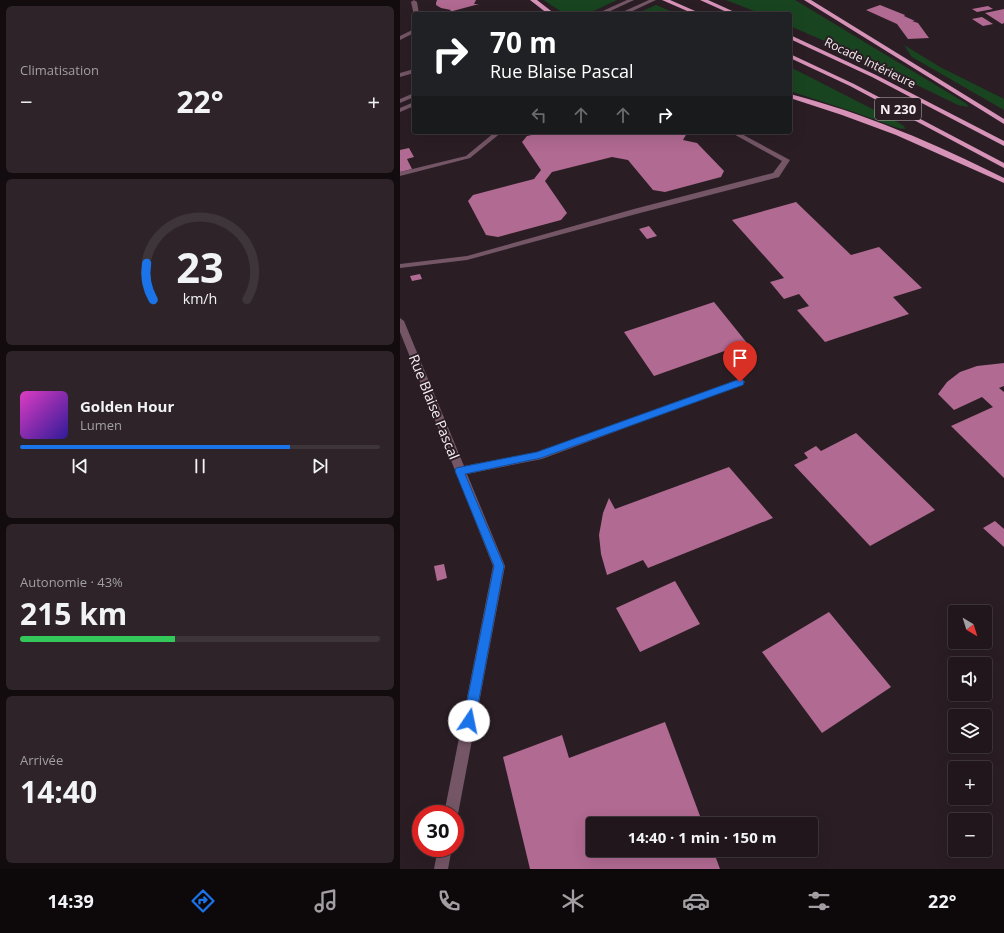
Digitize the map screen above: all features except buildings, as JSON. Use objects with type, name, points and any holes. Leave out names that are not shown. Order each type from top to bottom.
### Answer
[{"type":"highway","points":[[533,0],[549,12]]},
{"type":"highway","points":[[665,0],[693,12]]},
{"type":"highway","points":[[703,0],[731,12]]},
{"type":"highway","points":[[807,0],[1004,122]]},
{"type":"highway","name":"Rocade Intérieure","points":[[792,38],[874,76],[1004,144]]},
{"type":"highway","name":"N 230","points":[[792,57],[859,89],[1004,166]]},
{"type":"highway","points":[[792,97],[866,120],[958,158],[1004,181]]},
{"type":"street","points":[[607,12],[631,0]]},
{"type":"street","points":[[626,12],[653,0]]},
{"type":"street","points":[[414,2],[416,12]]},
{"type":"street","points":[[400,38],[412,32]]},
{"type":"street","points":[[400,75],[412,72]]},
{"type":"street","points":[[400,101],[412,96]]},
{"type":"street","points":[[400,110],[412,105]]},
{"type":"street","points":[[400,174],[468,157],[497,134]]},
{"type":"street","points":[[400,266],[467,258],[637,211],[776,175],[786,160],[737,134]]},
{"type":"street","name":"Rue Blaise Pascal","points":[[400,321],[499,566],[453,805]]},
{"type":"street","name":"Rue Blaise Pascal","points":[[460,471],[538,456],[740,382]]},
{"type":"street","points":[[440,869],[443,857]]},
{"type":"green space","points":[[544,0],[617,0],[590,12],[563,12]]},
{"type":"green space","points":[[726,0],[795,0],[967,104],[968,107],[958,105],[843,49],[792,27],[792,12],[757,12]]},
{"type":"green space","points":[[656,5],[672,12],[640,12]]},
{"type":"green space","points":[[904,45],[940,67],[1004,99],[1004,110],[912,57]]},
{"type":"green space","points":[[792,68],[894,120],[904,126],[905,129],[898,128],[792,92]]},
{"type":"route","points":[[469,721],[499,566],[460,471],[538,456],[740,382]]}]
